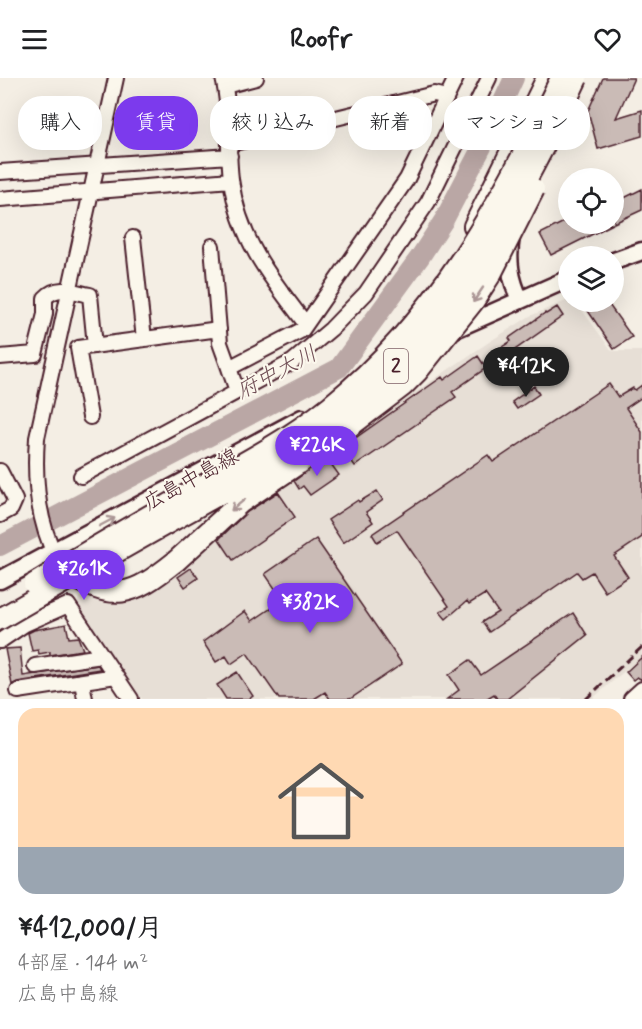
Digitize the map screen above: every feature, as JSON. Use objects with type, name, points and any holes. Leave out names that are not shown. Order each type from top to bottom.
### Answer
[{"type":"highway","points":[[380,372],[410,334],[460,252],[547,78]]},
{"type":"highway","name":"2","points":[[0,619],[109,547],[299,429],[330,407],[382,360],[439,294],[459,264],[512,174],[561,78]]},
{"type":"highway","name":"2","points":[[0,605],[280,459],[340,417],[396,365],[448,304],[483,252],[518,192],[577,78]]},
{"type":"highway","points":[[64,572],[94,589],[119,592],[146,584],[176,561],[240,503],[386,400],[417,372],[473,303],[491,274],[559,138],[585,78]]},
{"type":"main road","points":[[520,300],[511,278],[510,246],[531,134],[553,78]]},
{"type":"main road","points":[[624,257],[642,251]]},
{"type":"main road","name":"広島中島線","points":[[0,579],[51,546],[307,415],[433,339],[558,283]]},
{"type":"main road","name":"広島中島線","points":[[0,611],[64,572],[215,495],[520,300]]},
{"type":"street","points":[[64,572],[51,546],[38,496],[36,457],[38,429],[116,78]]},
{"type":"street","points":[[224,82],[256,78]]},
{"type":"street","points":[[447,96],[456,78]]},
{"type":"street","points":[[81,476],[292,362],[330,329],[366,293],[428,202],[489,78]]},
{"type":"street","points":[[336,121],[434,94],[444,96]]},
{"type":"street","points":[[229,368],[302,330],[407,178],[444,103]]},
{"type":"street","points":[[0,172],[97,165],[230,150],[231,180],[241,220],[255,255],[306,324]]},
{"type":"street","points":[[0,199],[231,180]]},
{"type":"street","points":[[133,238],[144,339]]},
{"type":"street","points":[[212,246],[220,343],[237,391]]},
{"type":"street","points":[[0,357],[35,354],[45,314],[45,298],[51,291],[58,289],[90,295],[95,346]]},
{"type":"street","points":[[90,417],[78,348],[219,329]]},
{"type":"street","points":[[0,471],[15,500],[11,510],[0,515]]},
{"type":"street","points":[[0,641],[25,624],[68,606],[131,699]]},
{"type":"street","points":[[35,666],[101,654]]},
{"type":"street","points":[[18,692],[116,676]]},
{"type":"street","points":[[82,682],[85,699]]},
{"type":"street","points":[[631,699],[642,689]]},
{"type":"shaded area","points":[[558,304],[558,312],[583,312],[612,351],[642,351],[642,656],[592,699],[142,699],[128,678],[118,673],[76,610],[79,597],[107,601],[133,599],[284,481],[530,316]]},
{"type":"building","points":[[603,78],[634,78],[616,118],[642,110],[642,136],[598,149],[590,119],[590,107]]},
{"type":"building","points":[[642,189],[642,210],[624,218],[624,198]]},
{"type":"building","points":[[558,225],[558,234],[593,234],[569,246],[558,246],[558,252],[551,255],[540,234]]},
{"type":"building","points":[[557,307],[558,312],[563,316],[512,352],[515,356],[505,364],[496,351],[511,341],[509,338]]},
{"type":"building","points":[[589,312],[614,312],[632,337],[614,349]]},
{"type":"building","points":[[478,356],[486,368],[452,392],[456,397],[355,466],[340,449],[442,377],[444,380]]},
{"type":"building","points":[[609,384],[618,397],[642,385],[642,397],[626,408],[642,432],[642,537],[614,556],[628,577],[605,592],[592,572],[582,578],[577,572],[489,632],[482,622],[498,612],[485,594],[469,604],[467,601],[446,619],[440,612],[449,606],[397,530],[377,542],[372,534],[488,455],[493,462]]},
{"type":"building","points":[[534,386],[539,394],[517,409],[512,402]]},
{"type":"building","points":[[326,457],[339,475],[310,495],[303,486],[299,489],[294,481]]},
{"type":"building","points":[[377,491],[383,500],[366,512],[373,522],[343,543],[328,520],[358,500],[359,502]]},
{"type":"building","points":[[278,492],[295,517],[233,560],[219,539],[247,512]]},
{"type":"building","points":[[316,539],[402,664],[350,699],[330,699],[325,692],[314,699],[279,699],[247,653],[231,664],[226,656],[216,662],[203,642],[245,611],[252,621],[283,600],[265,574]]},
{"type":"building","points":[[191,568],[198,578],[185,587],[178,577]]},
{"type":"building","points":[[573,613],[587,635],[507,699],[497,699],[494,694],[486,699],[447,699],[459,690],[449,675],[470,660],[481,675]]},
{"type":"building","points":[[66,624],[69,638],[78,637],[83,650],[50,655],[50,652],[39,654],[38,650],[32,651],[28,633]]},
{"type":"building","points":[[20,648],[23,676],[98,665],[100,669],[17,682],[12,685],[5,649]]},
{"type":"building","points":[[642,657],[642,680],[637,677],[633,680],[626,672]]},
{"type":"building","points":[[237,672],[253,696],[249,699],[226,699],[217,685]]},
{"type":"waterway","name":"府中大川","points":[[0,546],[339,368],[420,257],[444,220],[484,143],[514,78]]},
{"type":"railway","points":[[586,699],[642,647]]}]
